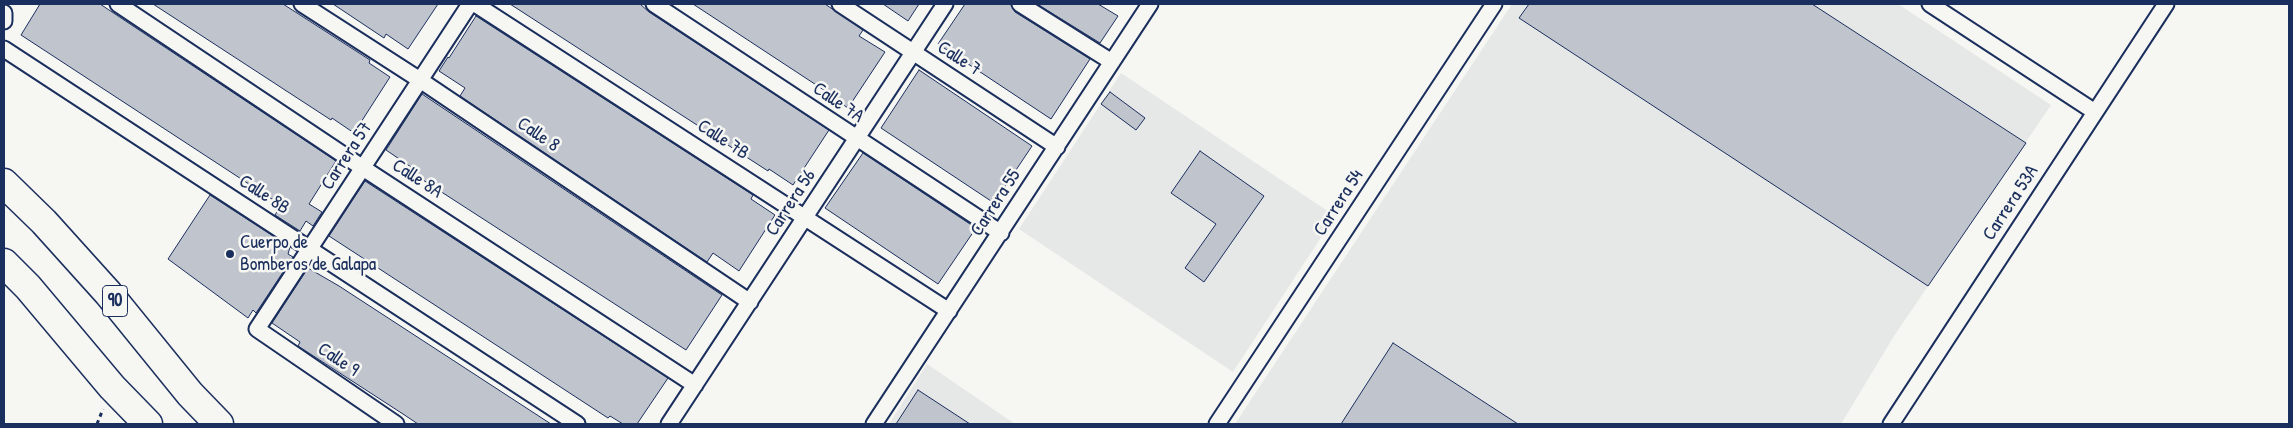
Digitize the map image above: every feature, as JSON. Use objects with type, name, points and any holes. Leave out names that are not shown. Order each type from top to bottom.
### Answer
[{"type":"highway","points":[[4,170],[24,192],[44,222]]},
{"type":"highway","name":"90","points":[[4,183],[44,222],[108,293],[190,394],[219,424]]},
{"type":"highway","points":[[4,263],[28,287],[112,387],[148,424]]},
{"type":"street","name":"Calle 8A","points":[[118,4],[363,168],[696,384]]},
{"type":"street","name":"Calle 8","points":[[302,4],[420,80],[750,302]]},
{"type":"street","name":"Carrera 57","points":[[257,330],[470,4]]},
{"type":"street","name":"Calle 7B","points":[[475,4],[949,311]]},
{"type":"street","name":"Calle 7A","points":[[654,4],[1001,233]]},
{"type":"street","name":"Calle 7","points":[[840,4],[1056,147]]},
{"type":"street","name":"Carrera 56","points":[[670,424],[945,4]]},
{"type":"street","points":[[1020,4],[1112,62]]},
{"type":"street","name":"Carrera 55","points":[[874,424],[1150,4]]},
{"type":"street","name":"Carrera 54","points":[[1217,424],[1494,4]]},
{"type":"street","points":[[1930,4],[2095,112]]},
{"type":"street","name":"Carrera 53A","points":[[1890,424],[2166,4]]},
{"type":"street","points":[[4,12],[4,21]]},
{"type":"street","name":"Calle 8B","points":[[4,49],[577,424]]},
{"type":"street","name":"Calle 9","points":[[257,330],[396,424]]},
{"type":"shaded area","points":[[1512,4],[1898,4],[2051,105],[1894,336],[1841,424],[1235,424]]},
{"type":"shaded area","points":[[1121,73],[1335,216],[1233,372],[1019,229]]},
{"type":"shaded area","points":[[927,364],[1015,424],[889,424]]},
{"type":"building","points":[[40,4],[100,4],[336,161],[309,204],[322,212],[313,226],[306,221],[300,231],[275,215],[281,205],[21,35]]},
{"type":"building","points":[[153,4],[283,4],[370,60],[369,63],[390,77],[354,133]]},
{"type":"building","points":[[333,4],[438,4],[408,49],[386,34],[384,38]]},
{"type":"building","points":[[510,4],[640,4],[649,12],[829,130],[793,185],[769,169],[768,171]]},
{"type":"building","points":[[693,4],[825,4],[863,30],[859,36],[885,52],[848,108],[830,94]]},
{"type":"building","points":[[883,4],[919,4],[908,21]]},
{"type":"building","points":[[965,4],[1011,4],[1015,12],[1090,59],[1051,119],[938,44]]},
{"type":"building","points":[[1037,4],[1098,4],[1118,16],[1100,43]]},
{"type":"building","points":[[1529,4],[1812,4],[2026,143],[1928,286],[1519,18]]},
{"type":"building","points":[[476,16],[753,195],[751,199],[775,215],[739,271],[713,253],[707,262],[460,96],[465,88],[439,71]]},
{"type":"building","points":[[919,70],[1032,146],[994,203],[881,128]]},
{"type":"building","points":[[1110,92],[1145,118],[1136,130],[1101,104]]},
{"type":"building","points":[[422,94],[722,295],[686,350],[409,171],[411,167],[386,150]]},
{"type":"building","points":[[1200,151],[1264,196],[1204,282],[1185,268],[1216,224],[1171,193]]},
{"type":"building","points":[[863,153],[976,228],[938,284],[825,208]]},
{"type":"building","points":[[365,181],[668,378],[637,424],[623,424],[610,416],[608,418],[329,236]]},
{"type":"building","name":"Cuerpo de Bomberos de Galapa","points":[[210,195],[290,247],[288,254],[293,257],[256,313],[253,310],[248,318],[168,259]]},
{"type":"building","points":[[308,268],[339,286],[551,424],[418,424],[298,346],[300,342],[272,323]]},
{"type":"building","points":[[1393,343],[1518,424],[1341,424]]},
{"type":"building","points":[[918,390],[970,424],[896,424]]},
{"type":"place","name":"Cuerpo de Bomberos de Galapa","points":[[230,254]]}]
